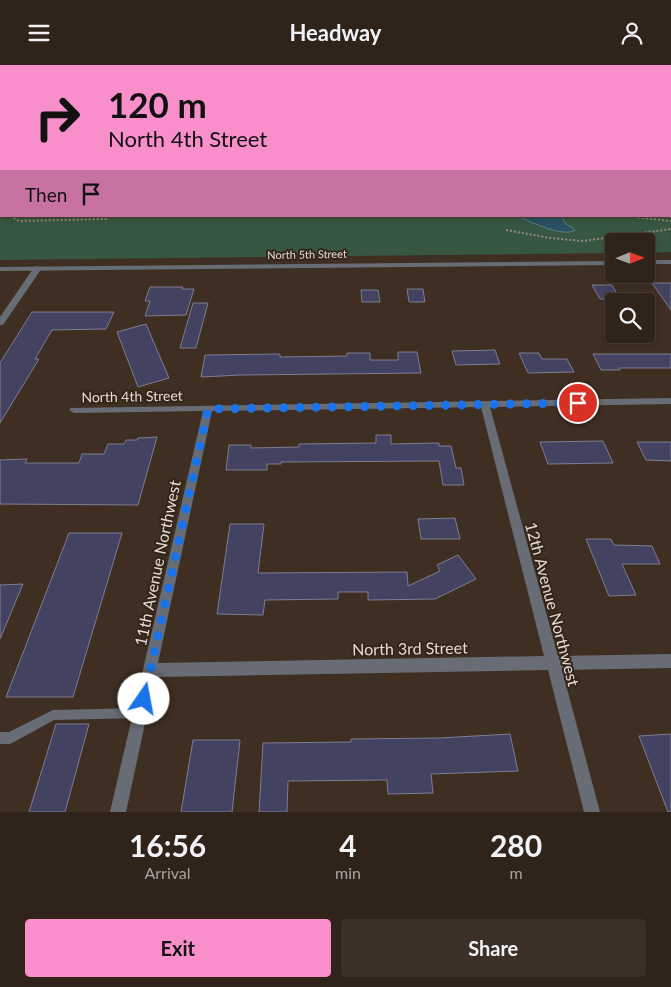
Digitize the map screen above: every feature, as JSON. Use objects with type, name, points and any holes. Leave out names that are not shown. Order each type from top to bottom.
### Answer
[{"type":"street","points":[[655,262],[671,262]]},
{"type":"street","name":"North 5th Street","points":[[0,269],[605,263]]},
{"type":"street","points":[[0,323],[38,268]]},
{"type":"street","name":"North 4th Street","points":[[74,410],[671,401]]},
{"type":"street","name":"12th Avenue Northwest","points":[[485,404],[551,663],[592,812]]},
{"type":"street","name":"11th Avenue Northwest","points":[[118,812],[208,409]]},
{"type":"street","name":"North 3rd Street","points":[[150,670],[671,661]]},
{"type":"lane","points":[[0,738],[10,738],[52,715],[141,713]]},
{"type":"path","points":[[12,217],[19,221],[108,219]]},
{"type":"path","points":[[634,217],[671,221]]},
{"type":"path","points":[[506,230],[576,240],[594,240],[671,229]]},
{"type":"green space","points":[[0,217],[671,217],[671,252],[655,253],[655,233],[605,233],[605,253],[0,260]]},
{"type":"water","points":[[520,217],[562,217],[565,223],[575,230],[570,232],[555,231]]},
{"type":"building","points":[[652,283],[671,283],[671,310]]},
{"type":"building","points":[[592,285],[612,285],[617,293],[605,293],[605,299],[600,299]]},
{"type":"building","points":[[150,287],[194,289],[186,315],[145,316],[150,301],[145,301]]},
{"type":"building","points":[[407,289],[423,289],[425,302],[409,302]]},
{"type":"building","points":[[361,290],[378,290],[380,302],[362,302]]},
{"type":"building","points":[[193,303],[208,303],[196,348],[180,348]]},
{"type":"building","points":[[32,312],[114,312],[106,329],[52,330],[35,359],[39,359],[0,423],[0,363]]},
{"type":"building","points":[[146,324],[169,378],[138,387],[117,332]]},
{"type":"building","points":[[495,350],[500,364],[456,365],[452,351]]},
{"type":"building","points":[[398,352],[417,352],[421,373],[201,377],[205,355],[280,354],[280,357],[347,356],[347,353],[370,353],[370,360],[398,360]]},
{"type":"building","points":[[519,353],[539,353],[542,359],[567,359],[574,372],[528,373]]},
{"type":"building","points":[[593,354],[671,354],[671,368],[601,370]]},
{"type":"building","points":[[376,435],[391,435],[391,444],[439,443],[439,446],[451,446],[456,468],[461,468],[464,485],[443,485],[439,461],[281,462],[281,464],[267,464],[267,470],[226,470],[229,445],[251,445],[251,448],[299,447],[299,444],[376,443]]},
{"type":"building","points":[[157,437],[138,505],[0,504],[0,460],[27,459],[25,463],[79,463],[82,454],[104,454],[108,444],[124,444],[126,440]]},
{"type":"building","points":[[603,441],[613,463],[548,464],[540,442]]},
{"type":"building","points":[[637,442],[671,442],[671,461],[646,460]]},
{"type":"building","points":[[455,518],[460,539],[421,539],[418,519]]},
{"type":"building","points":[[230,524],[264,524],[258,573],[407,572],[408,586],[440,571],[437,565],[458,555],[476,579],[435,599],[368,600],[368,592],[338,592],[338,599],[265,600],[263,615],[217,614]]},
{"type":"building","points":[[69,533],[122,533],[73,697],[6,697]]},
{"type":"building","points":[[586,539],[611,539],[614,545],[652,546],[660,564],[622,564],[636,595],[609,596]]},
{"type":"building","points":[[23,584],[0,639],[0,585]]},
{"type":"building","points":[[56,724],[89,724],[65,812],[29,812]]},
{"type":"building","points":[[510,734],[518,771],[431,774],[433,793],[388,794],[387,780],[288,781],[287,812],[259,812],[263,743],[351,742],[351,739],[440,738]]},
{"type":"building","points":[[671,734],[671,812],[668,812],[639,736]]},
{"type":"building","points":[[193,740],[240,740],[232,812],[181,812]]},
{"type":"route","points":[[144,699],[208,409],[578,403]]}]
